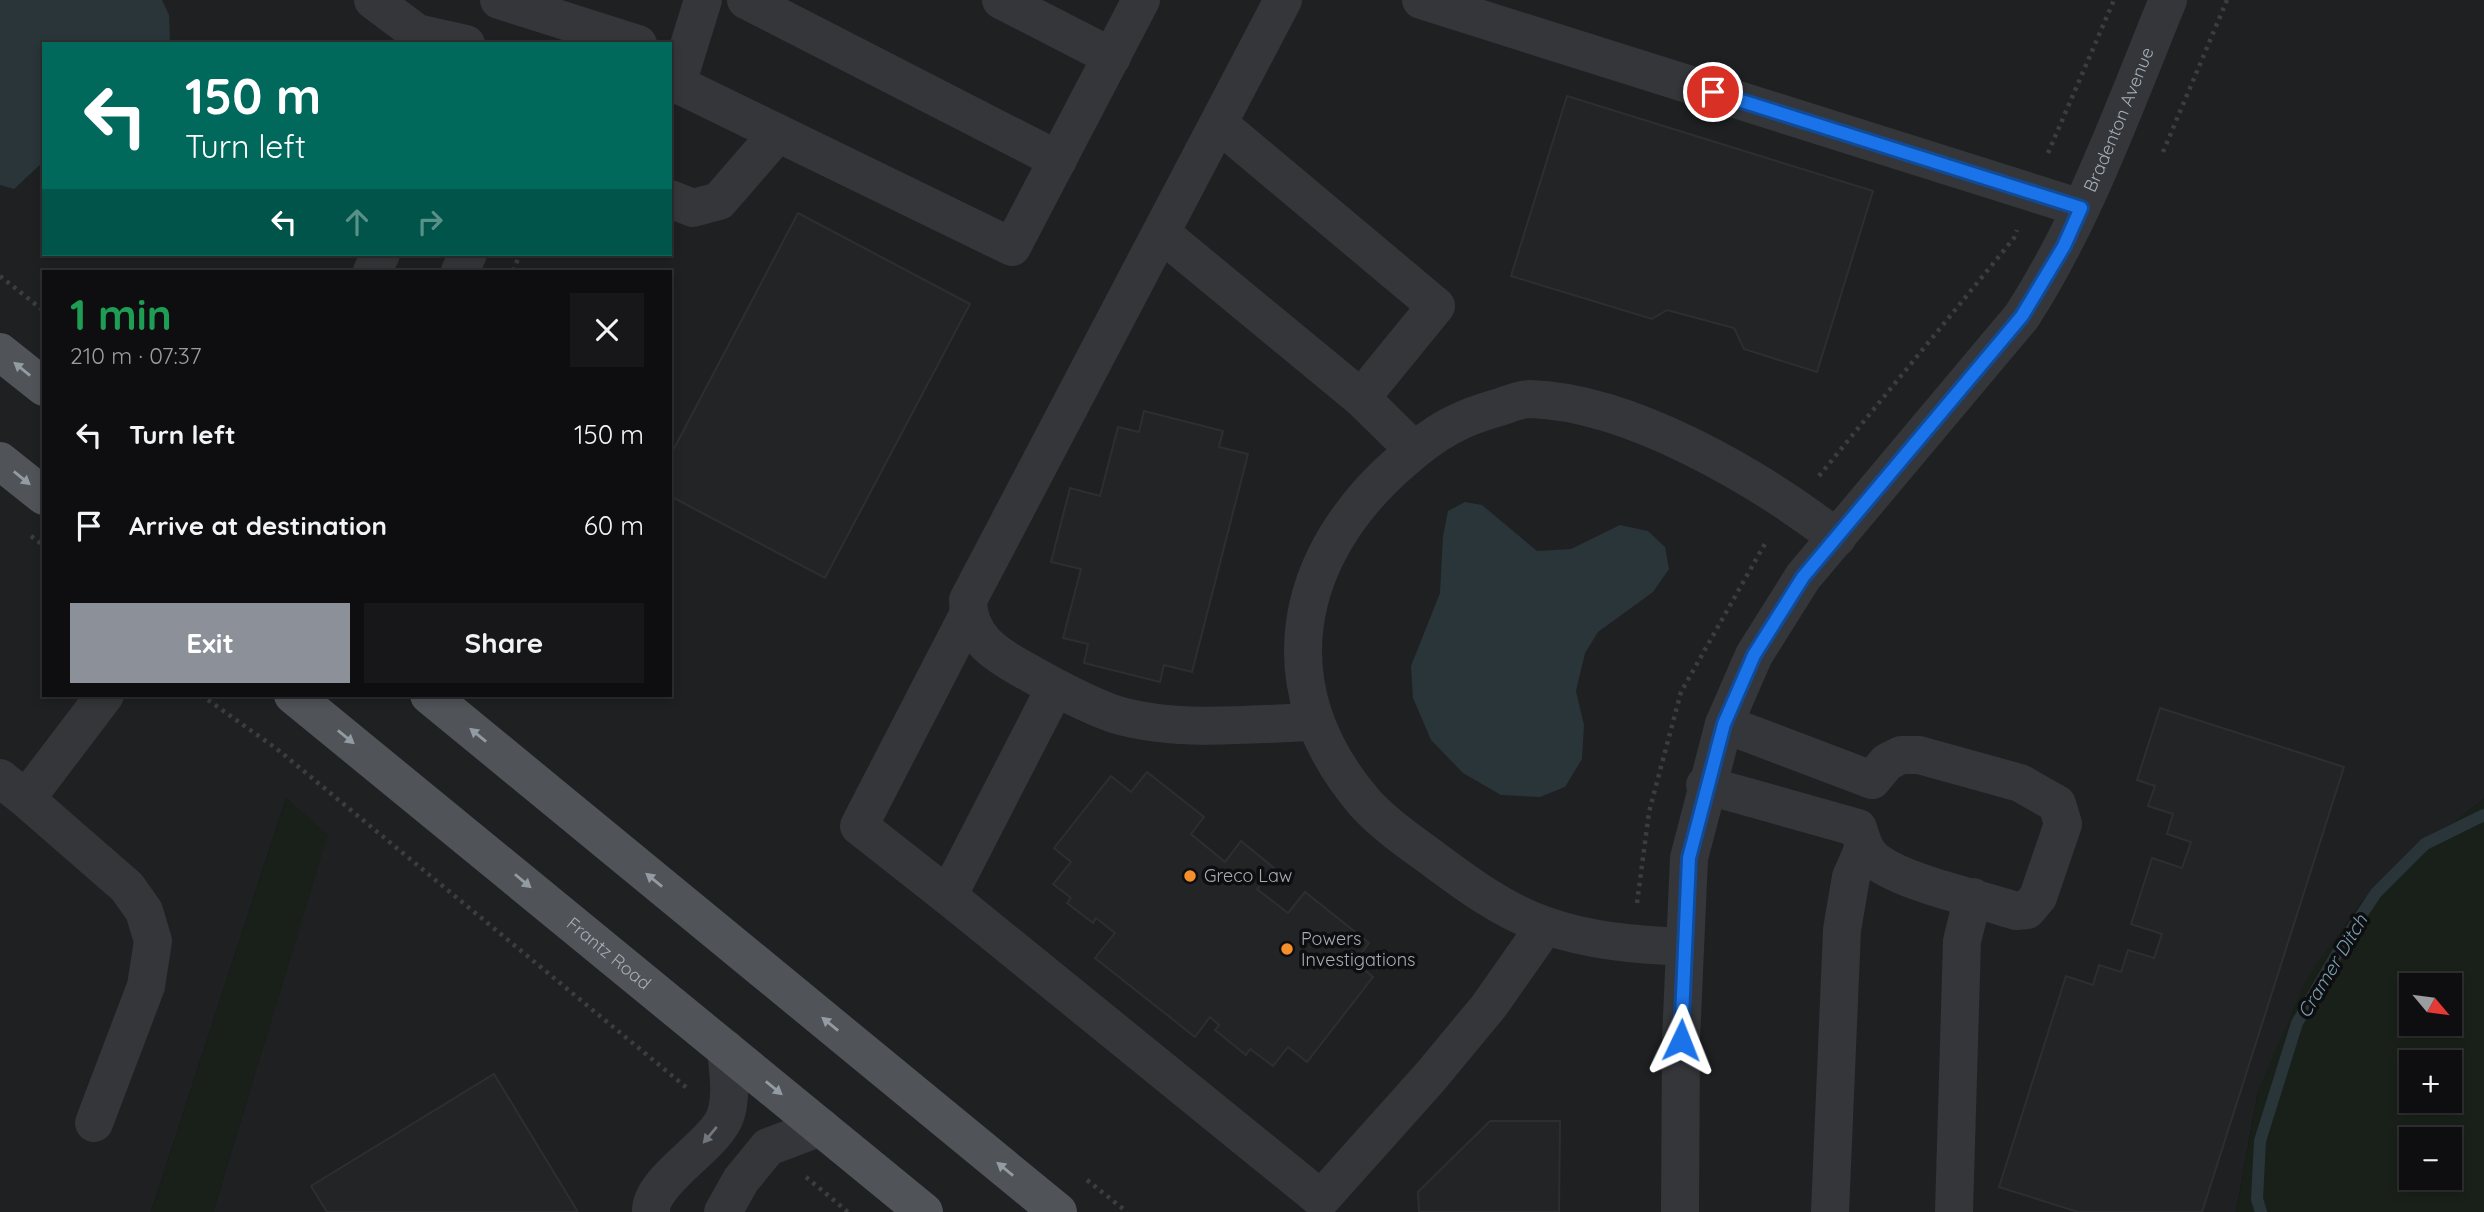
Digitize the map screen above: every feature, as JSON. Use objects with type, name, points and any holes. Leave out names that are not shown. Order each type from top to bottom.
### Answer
[{"type":"main road","points":[[0,352],[42,385]]},
{"type":"main road","points":[[0,461],[42,494]]},
{"type":"main road","name":"Frantz Road","points":[[295,697],[924,1212]]},
{"type":"main road","points":[[431,697],[1058,1212]]},
{"type":"street","points":[[373,0],[417,33],[456,42]]},
{"type":"street","points":[[466,42],[478,0]]},
{"type":"street","points":[[499,0],[557,21],[631,42]]},
{"type":"street","points":[[704,0],[672,82],[1012,247],[1141,0]]},
{"type":"street","points":[[746,0],[1058,160]]},
{"type":"street","points":[[1001,0],[1112,57]]},
{"type":"street","points":[[1283,0],[968,600],[968,615],[978,637],[997,655],[1055,688],[1112,713],[1153,721],[1215,725],[1313,722]]},
{"type":"street","points":[[1421,0],[2081,208]]},
{"type":"street","name":"Bradenton Avenue","points":[[1679,1212],[1689,858],[1705,785],[1724,724],[1754,655],[1803,577],[2022,316],[2064,246],[2168,0]]},
{"type":"street","points":[[1219,124],[1436,306],[1361,398]]},
{"type":"street","points":[[672,201],[692,208],[719,201],[778,133]]},
{"type":"street","points":[[1161,233],[1361,398],[1414,450]]},
{"type":"street","points":[[1685,947],[1637,945],[1545,926],[1506,908],[1465,883],[1366,804],[1313,722],[1302,669],[1307,613],[1324,562],[1347,518],[1378,481],[1414,450],[1461,417],[1527,399],[1598,410],[1669,438],[1743,475],[1794,505],[1837,538]]},
{"type":"street","points":[[968,615],[859,826],[1321,1199],[1431,1076],[1489,1006],[1545,926]]},
{"type":"street","points":[[948,896],[1055,688]]},
{"type":"street","points":[[94,1124],[146,986],[153,941],[144,911],[127,887],[8,786],[103,697]]},
{"type":"street","points":[[1724,724],[1872,780]]},
{"type":"street","points":[[1705,785],[1861,838],[1877,862],[1903,875],[2015,911],[2027,910],[2038,897],[2063,824],[2057,804],[2020,783],[1919,755],[1901,755],[1887,762],[1872,780],[1861,838],[1851,877],[1842,930],[1830,1212]]},
{"type":"street","points":[[1954,1212],[1962,941],[1973,897]]},
{"type":"street","points":[[651,1212],[650,1205],[667,1179],[688,1161],[726,1116],[730,1080],[726,1049]]},
{"type":"street","points":[[723,1212],[741,1181],[768,1147],[821,1127]]},
{"type":"path","points":[[2163,152],[2227,0]]},
{"type":"path","points":[[0,276],[42,309]]},
{"type":"path","points":[[204,697],[277,749],[726,1116]]},
{"type":"path","points":[[768,1147],[848,1212]]},
{"type":"shaded area","points":[[0,0],[2484,0],[2484,798],[2361,902],[2258,1091],[2236,1212],[213,1212],[327,836],[286,798],[151,1212],[0,1212]]},
{"type":"shaded area","points":[[0,0],[162,0],[169,15],[169,42],[42,42],[42,163],[14,189],[0,185]]},
{"type":"shaded area","points":[[1465,502],[1482,505],[1537,551],[1571,549],[1620,525],[1648,531],[1665,547],[1669,569],[1653,592],[1598,632],[1585,653],[1576,691],[1584,725],[1582,759],[1565,787],[1540,797],[1501,795],[1463,773],[1431,740],[1413,698],[1411,666],[1440,593],[1443,536],[1448,511]]},
{"type":"shaded area","points":[[286,798],[328,835],[213,1212],[151,1212]]},
{"type":"shaded area","points":[[2484,798],[2484,1212],[2236,1212],[2258,1091],[2307,978],[2361,902]]},
{"type":"building","points":[[1567,96],[1873,191],[1817,372],[1744,349],[1734,328],[1667,310],[1652,319],[1511,276]]},
{"type":"building","points":[[798,213],[970,304],[825,578],[672,497],[672,452]]},
{"type":"building","points":[[1144,411],[1223,431],[1219,447],[1248,454],[1192,672],[1164,665],[1160,682],[1084,663],[1088,644],[1063,638],[1081,569],[1051,562],[1070,488],[1100,496],[1118,427],[1139,432]]},
{"type":"building","points":[[2160,708],[2344,767],[2202,1212],[2078,1212],[1999,1187],[2066,976],[2093,985],[2099,965],[2121,972],[2128,950],[2154,958],[2162,934],[2131,924],[2152,858],[2182,868],[2191,842],[2167,834],[2173,814],[2148,806],[2155,786],[2137,780]]},
{"type":"building","points":[[1147,772],[1204,817],[1191,834],[1225,862],[1241,841],[1274,868],[1257,889],[1288,913],[1305,892],[1369,943],[1355,962],[1373,977],[1307,1062],[1288,1047],[1273,1066],[1250,1049],[1246,1055],[1215,1030],[1219,1025],[1210,1017],[1195,1037],[1095,958],[1115,933],[1096,918],[1093,923],[1067,903],[1071,898],[1053,884],[1071,862],[1054,848],[1111,776],[1131,792]]},
{"type":"building","points":[[494,1074],[578,1212],[327,1212],[311,1186]]},
{"type":"building","points":[[1490,1121],[1560,1121],[1559,1212],[1419,1212],[1418,1192]]},
{"type":"waterway","name":"Cramer Ditch","points":[[2261,1212],[2257,1199],[2260,1141],[2297,1023],[2348,935],[2376,893],[2425,844],[2484,815]]},
{"type":"place","name":"Greco Law","points":[[1190,876]]},
{"type":"place","name":"Powers Investigations","points":[[1287,949]]},
{"type":"route","points":[[1681,1040],[1689,858],[1714,755],[1724,724],[1754,655],[1803,577],[2022,316],[2064,246],[2081,208],[1713,92]]}]
